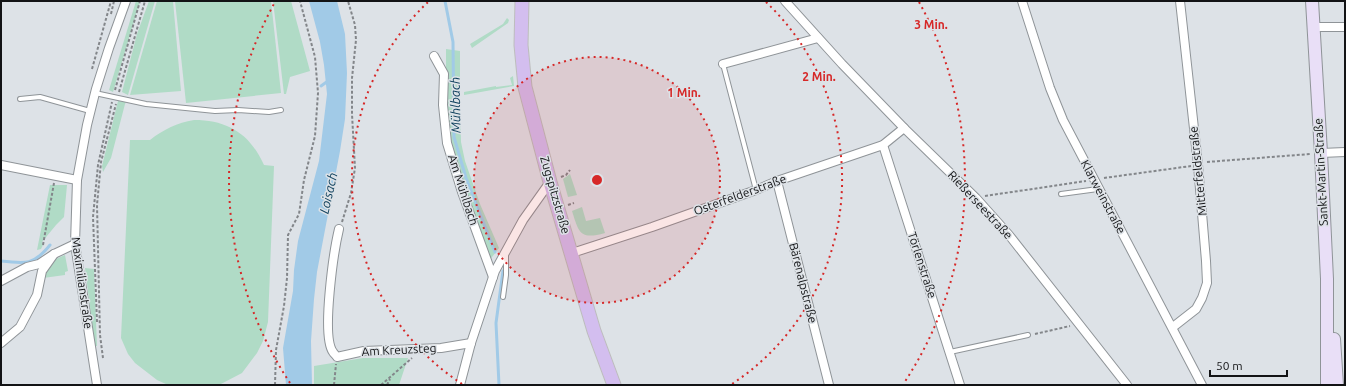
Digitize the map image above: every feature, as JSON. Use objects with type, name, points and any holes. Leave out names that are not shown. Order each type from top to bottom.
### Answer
[{"type":"main road","name":"Zugspitzstraße","points":[[522,1],[521,45],[525,87],[550,182],[594,331],[614,385]]},
{"type":"main road","name":"Sankt-Martin-Straße","points":[[1312,1],[1321,153],[1328,317],[1326,331],[1327,385]]},
{"type":"main road","name":"Sankt-Martin-Straße","points":[[1328,317],[1334,331],[1336,385]]},
{"type":"street","name":"Maximilianstraße","points":[[97,385],[75,244],[77,180],[90,111],[109,48],[126,1]]},
{"type":"street","name":"Rießerseestraße","points":[[785,1],[842,64],[904,128],[976,198],[1009,235],[1127,385]]},
{"type":"street","name":"Klarweinstraße","points":[[1022,1],[1060,114],[1098,190],[1173,327],[1202,385]]},
{"type":"street","name":"Mitterfeldstraße","points":[[1173,327],[1196,309],[1202,298],[1207,283],[1197,164],[1180,1]]},
{"type":"street","points":[[1314,27],[1345,27]]},
{"type":"street","points":[[723,64],[818,38]]},
{"type":"street","name":"Am Mühlbach","points":[[434,56],[444,74],[443,105],[447,143],[462,192],[494,274]]},
{"type":"street","name":"Osterfelderstraße","points":[[572,254],[883,145],[904,128]]},
{"type":"street","name":"Törlenstraße","points":[[883,145],[960,385]]},
{"type":"street","points":[[1321,153],[1345,152]]},
{"type":"street","points":[[1,165],[77,180]]},
{"type":"street","name":"Bärenalpstraße","points":[[777,181],[829,385]]},
{"type":"street","points":[[460,385],[471,343],[494,274],[523,220],[550,182]]},
{"type":"street","points":[[337,356],[332,352],[329,342],[329,288],[339,229]]},
{"type":"street","points":[[1,281],[27,267],[38,264],[75,244]]},
{"type":"street","points":[[1,343],[20,327],[37,295],[42,272],[54,254]]},
{"type":"street","name":"Am Kreuzsteg","points":[[337,356],[364,351],[441,348],[471,343]]},
{"type":"lane","points":[[723,64],[756,190]]},
{"type":"lane","points":[[95,93],[146,104],[215,111],[238,110],[269,112],[281,110]]},
{"type":"lane","points":[[20,99],[40,97],[90,111]]},
{"type":"lane","points":[[1062,194],[1098,190]]},
{"type":"lane","points":[[503,297],[506,275],[505,253]]},
{"type":"lane","points":[[950,352],[1028,335]]},
{"type":"path","points":[[100,357],[93,217],[98,166],[140,1]]},
{"type":"path","points":[[104,365],[100,335],[97,205],[101,162],[115,97],[145,1]]},
{"type":"path","points":[[275,385],[276,350],[284,306],[287,278],[288,235],[299,214],[304,180],[315,136],[318,92],[315,57],[300,1]]},
{"type":"path","points":[[339,229],[351,193],[355,168],[352,78],[356,40],[355,25],[348,1]]},
{"type":"path","points":[[976,198],[1197,164],[1321,153]]},
{"type":"path","points":[[562,177],[570,170]]},
{"type":"path","points":[[43,245],[55,176]]},
{"type":"path","points":[[568,204],[574,203]]},
{"type":"path","points":[[1028,335],[1079,324]]},
{"type":"path","points":[[381,385],[410,360],[419,349]]},
{"type":"path","points":[[334,385],[334,370],[337,356]]},
{"type":"path","points":[[387,385],[391,376]]},
{"type":"green space","points":[[136,1],[140,1],[113,92],[109,90]]},
{"type":"green space","points":[[149,1],[155,1],[128,95],[122,92],[137,34]]},
{"type":"green space","points":[[157,1],[173,1],[181,91],[130,95]]},
{"type":"green space","points":[[175,1],[271,1],[281,93],[186,103]]},
{"type":"green space","points":[[273,1],[291,1],[310,71],[290,77],[286,94],[284,94]]},
{"type":"green space","points":[[507,18],[509,20],[508,23],[472,48],[470,44],[503,24]]},
{"type":"green space","points":[[446,49],[460,51],[461,142],[465,161],[480,204],[499,248],[489,261],[474,220],[449,140],[446,89]]},
{"type":"green space","points":[[513,76],[514,86],[464,95],[464,92],[496,86],[512,85],[510,78]]},
{"type":"green space","points":[[118,101],[126,102],[111,158],[103,172],[102,166]]},
{"type":"green space","points":[[194,120],[217,123],[236,131],[245,137],[252,145],[264,165],[274,166],[268,322],[263,341],[257,353],[242,373],[219,385],[168,385],[157,380],[135,363],[128,354],[121,338],[130,140],[150,140],[171,127]]},
{"type":"green space","points":[[570,174],[577,195],[568,197],[563,179]]},
{"type":"green space","points":[[50,185],[67,185],[64,217],[42,242],[43,245],[41,249],[37,250]]},
{"type":"green space","points":[[582,207],[586,221],[600,218],[605,233],[590,236],[582,233],[577,225],[572,211]]},
{"type":"green space","points":[[65,255],[68,271],[65,272],[65,275],[43,278],[51,261]]},
{"type":"green space","points":[[85,268],[94,269],[97,346],[95,346]]},
{"type":"green space","points":[[363,358],[408,358],[399,385],[314,385],[314,366]]},
{"type":"water","name":"Loisach","points":[[309,1],[337,1],[345,34],[347,73],[345,119],[317,272],[311,341],[312,385],[286,385],[283,348],[293,291],[298,241],[319,161],[327,94],[320,42]]},
{"type":"waterway","name":"Mühlbach","points":[[445,1],[453,42],[454,137],[466,178],[495,252]]},
{"type":"waterway","points":[[321,86],[328,81]]},
{"type":"waterway","points":[[1,261],[17,263],[29,262],[44,252],[50,245]]},
{"type":"waterway","name":"Mühlbach","points":[[499,385],[496,323],[503,271]]}]
